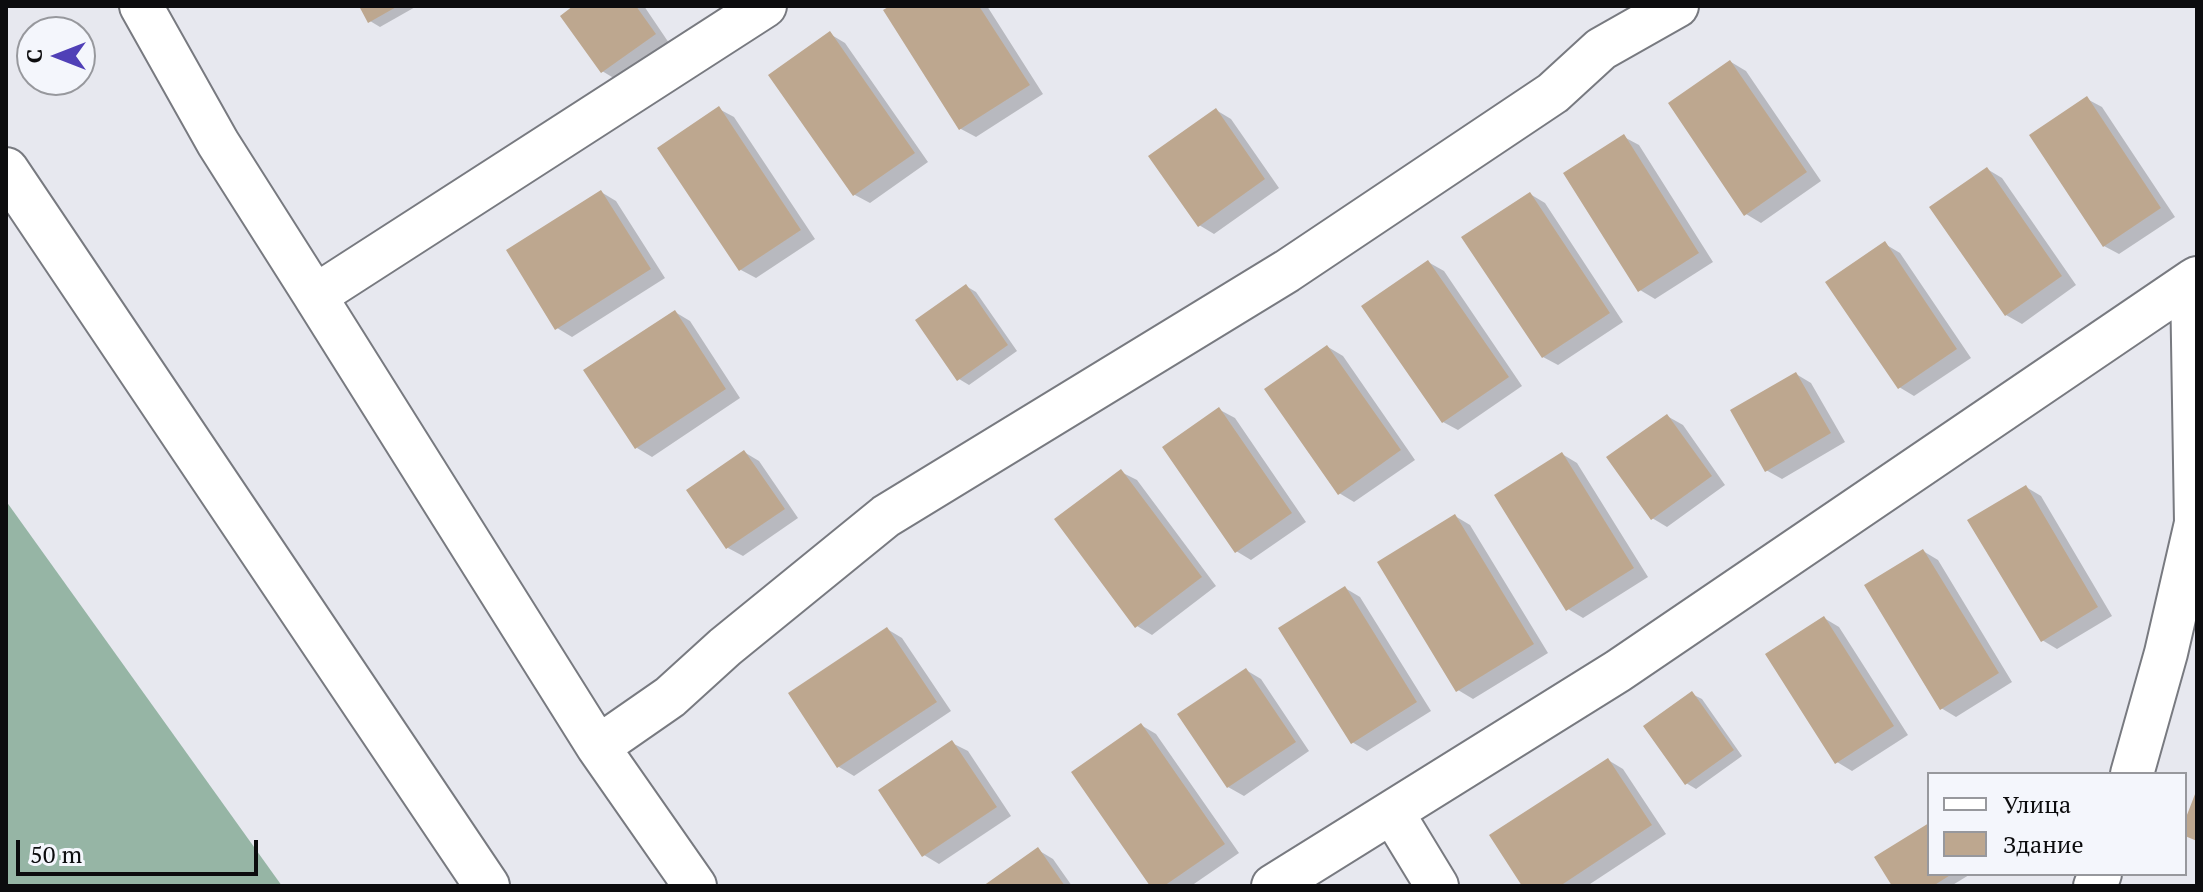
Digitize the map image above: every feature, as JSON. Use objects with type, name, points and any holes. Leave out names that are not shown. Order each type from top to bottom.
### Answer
[{"type":"main road","points":[[6,170],[487,886]]},
{"type":"lane","points":[[141,6],[218,143],[598,747],[695,886]]},
{"type":"lane","points":[[315,296],[765,6]]},
{"type":"lane","points":[[598,747],[670,697],[725,647],[886,516],[1287,271],[1553,93],[1601,49],[1677,6]]},
{"type":"lane","points":[[2133,772],[2166,653],[2196,523],[2195,279]]},
{"type":"lane","points":[[1273,886],[1618,671],[2195,279]]},
{"type":"lane","points":[[1392,812],[1437,886]]},
{"type":"green space","points":[[6,501],[282,886],[6,886]]},
{"type":"building","points":[[359,6],[398,6],[368,23]]},
{"type":"building","points":[[573,6],[636,6],[656,34],[601,73],[560,16]]},
{"type":"building","points":[[890,6],[979,6],[1030,85],[959,130],[883,10]]},
{"type":"building","points":[[830,31],[915,153],[853,196],[768,75]]},
{"type":"building","points":[[1730,60],[1807,172],[1744,216],[1668,103]]},
{"type":"building","points":[[2087,96],[2161,208],[2103,247],[2029,135]]},
{"type":"building","points":[[719,106],[801,230],[739,271],[657,148]]},
{"type":"building","points":[[1216,108],[1265,179],[1198,227],[1148,156]]},
{"type":"building","points":[[1624,134],[1699,253],[1638,292],[1563,173]]},
{"type":"building","points":[[1987,167],[2062,276],[2005,316],[1929,207]]},
{"type":"building","points":[[601,190],[651,269],[555,330],[506,250]]},
{"type":"building","points":[[1530,192],[1610,313],[1542,358],[1461,237]]},
{"type":"building","points":[[1885,241],[1957,349],[1898,389],[1825,282]]},
{"type":"building","points":[[1428,260],[1509,377],[1442,423],[1361,306]]},
{"type":"building","points":[[966,284],[1008,345],[957,381],[915,320]]},
{"type":"building","points":[[675,310],[726,389],[635,449],[583,370]]},
{"type":"building","points":[[1327,345],[1401,450],[1338,495],[1264,389]]},
{"type":"building","points":[[1796,372],[1831,433],[1765,472],[1730,410]]},
{"type":"building","points":[[1219,407],[1292,513],[1235,553],[1162,447]]},
{"type":"building","points":[[1667,414],[1712,476],[1651,520],[1606,457]]},
{"type":"building","points":[[744,450],[785,509],[726,549],[686,490]]},
{"type":"building","points":[[1562,452],[1634,568],[1566,611],[1494,495]]},
{"type":"building","points":[[1121,469],[1202,577],[1135,628],[1054,519]]},
{"type":"building","points":[[2026,485],[2098,607],[2041,642],[1967,520]]},
{"type":"building","points":[[1455,514],[1534,644],[1456,692],[1377,562]]},
{"type":"building","points":[[1923,549],[1999,673],[1940,710],[1864,585]]},
{"type":"building","points":[[1345,586],[1417,702],[1351,744],[1278,628]]},
{"type":"building","points":[[1824,616],[1894,726],[1835,764],[1765,654]]},
{"type":"building","points":[[887,627],[937,702],[837,768],[788,693]]},
{"type":"building","points":[[1246,668],[1296,742],[1227,788],[1177,714]]},
{"type":"building","points":[[1692,691],[1734,750],[1685,785],[1643,726]]},
{"type":"building","points":[[1141,723],[1225,844],[1164,886],[1150,886],[1071,772]]},
{"type":"building","points":[[952,740],[997,807],[922,857],[878,790]]},
{"type":"building","points":[[1608,758],[1652,825],[1560,886],[1522,886],[1489,835]]},
{"type":"building","points":[[2197,789],[2197,841],[2187,837],[2187,815]]},
{"type":"building","points":[[1927,824],[1927,876],[1949,876],[1933,886],[1892,886],[1874,857]]},
{"type":"building","points":[[1038,847],[1065,886],[983,886]]}]
